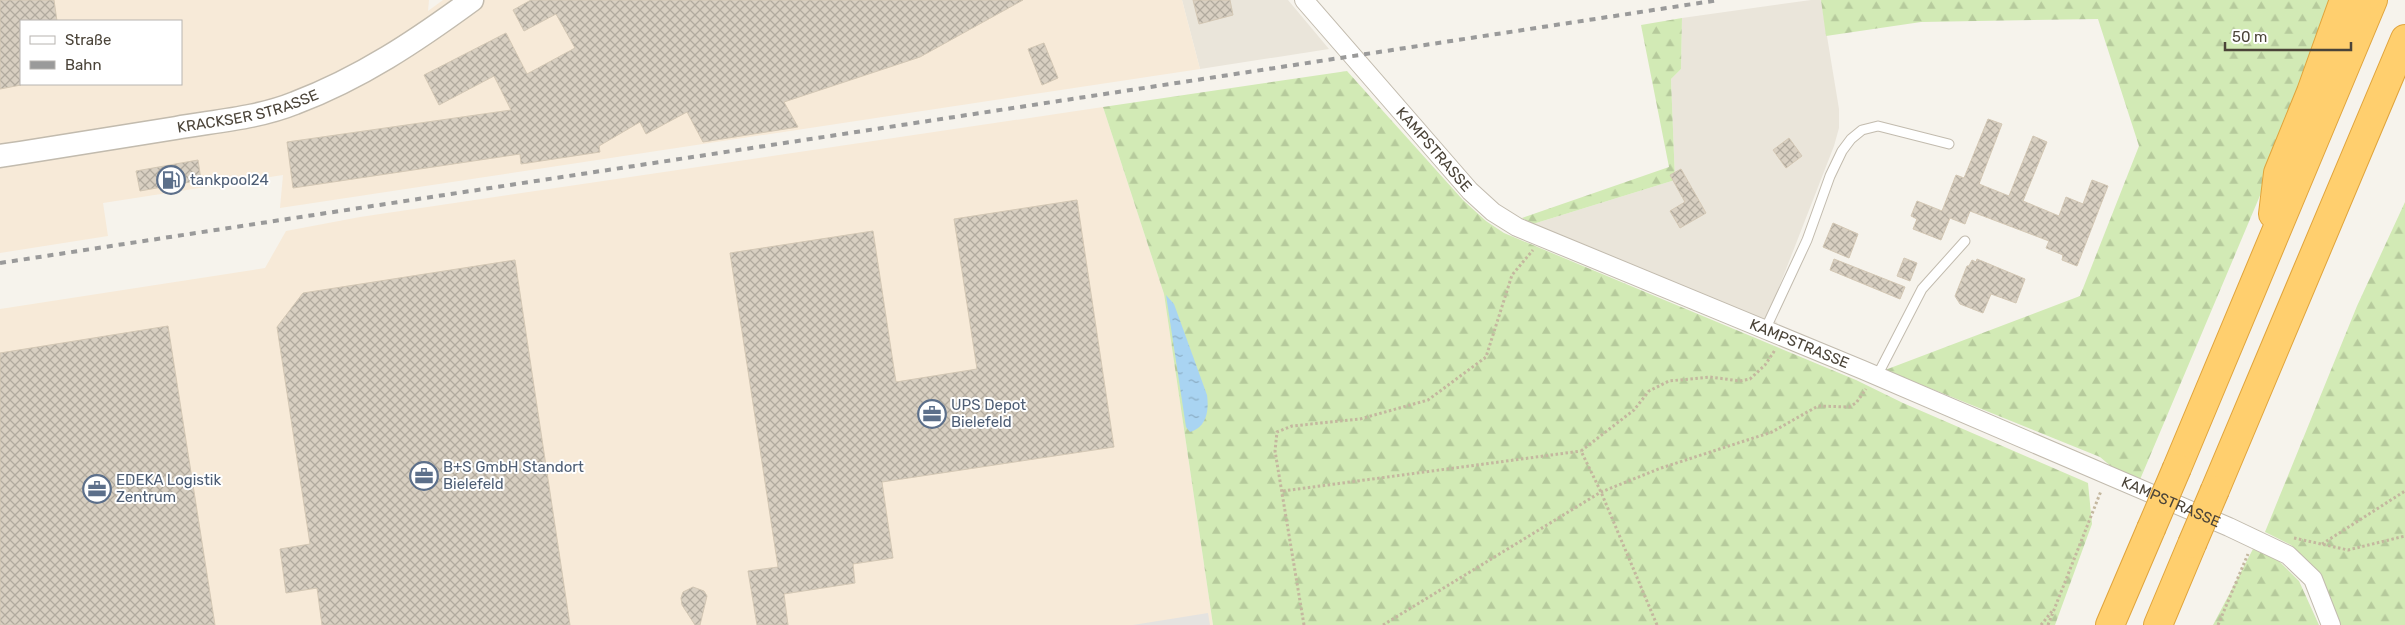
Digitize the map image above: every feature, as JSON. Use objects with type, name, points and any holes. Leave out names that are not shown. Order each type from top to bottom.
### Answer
[{"type":"highway","points":[[2268,247],[2278,173],[2311,92],[2342,4]]},
{"type":"highway","points":[[2110,625],[2370,6]]},
{"type":"highway","points":[[2158,625],[2405,39]]},
{"type":"street","name":"KRACKSER STRASSE","points":[[0,156],[252,116],[294,104],[337,86],[376,66],[416,41],[472,0]]},
{"type":"street","name":"KAMPSTRASSE","points":[[1304,0],[1470,191],[1493,212],[1517,228],[1876,375],[2288,555],[2313,579],[2331,625]]},
{"type":"lane","points":[[1766,330],[1807,240],[1830,176],[1842,150],[1852,139],[1862,130],[1878,126],[1949,144]]},
{"type":"lane","points":[[1876,375],[1922,289],[1965,241]]},
{"type":"path","points":[[1304,625],[1276,451],[1277,432],[1292,426],[1360,419],[1428,400],[1486,357],[1512,275],[1543,239]]},
{"type":"path","points":[[1283,491],[1581,451],[1634,410],[1649,391],[1669,381],[1710,376],[1740,382],[1750,378],[1765,366],[1783,337]]},
{"type":"path","points":[[1383,625],[1601,492],[1661,468],[1772,432],[1818,406],[1849,407],[1856,403],[1876,375]]},
{"type":"path","points":[[1581,451],[1601,492],[1657,625]]},
{"type":"path","points":[[2048,625],[2107,476]]},
{"type":"path","points":[[2321,544],[2405,491]]},
{"type":"path","points":[[2290,537],[2348,550],[2405,536]]},
{"type":"path","points":[[2218,625],[2254,539]]},
{"type":"path","points":[[2041,625],[2055,608]]},
{"type":"shaded area","points":[[0,0],[429,0],[428,11],[443,0],[1182,0],[1200,69],[280,208],[283,175],[103,203],[108,236],[0,253]]},
{"type":"shaded area","points":[[1182,0],[1288,0],[1329,49],[1200,69]]},
{"type":"shaded area","points":[[1821,0],[1839,109],[1839,128],[1834,146],[1774,300],[1772,317],[1787,331],[1533,224],[1675,180],[1671,79],[1681,69],[1682,18]]},
{"type":"shaded area","points":[[1103,107],[1164,294],[1213,625],[0,625],[0,309],[265,268],[286,231],[360,217]]},
{"type":"shaded area","points":[[1208,613],[1210,625],[1133,625]]},
{"type":"green space","points":[[1821,0],[2331,0],[2297,108],[2139,482],[2120,474],[2100,457],[1885,370],[2080,296],[2139,146],[2098,19],[1921,22],[1826,36]]},
{"type":"green space","points":[[1682,18],[1681,69],[1671,79],[1675,180],[1533,224],[1522,218],[1669,167],[1641,25]]},
{"type":"green space","points":[[1347,71],[1463,200],[1486,221],[1504,233],[1856,380],[1903,403],[2088,483],[2092,524],[2055,625],[1213,625],[1164,294],[1103,107]]},
{"type":"green space","points":[[2405,202],[2405,625],[2339,625],[2319,573],[2291,545],[2265,532],[2357,306]]},
{"type":"green space","points":[[2253,549],[2278,560],[2299,581],[2319,625],[2213,625]]},
{"type":"water","points":[[1166,295],[1174,304],[1207,395],[1206,417],[1196,430],[1190,432],[1186,427]]},
{"type":"building","points":[[0,0],[54,0],[57,20],[20,20],[21,85],[0,89]]},
{"type":"building","points":[[531,0],[1023,0],[920,57],[784,102],[798,127],[703,142],[687,112],[646,134],[640,122],[599,146],[600,152],[521,164],[520,154],[293,188],[287,142],[511,110],[494,76],[439,105],[424,75],[506,33],[527,74],[575,48],[556,14],[524,31],[513,10]]},
{"type":"building","points":[[1193,0],[1230,0],[1233,15],[1199,24]]},
{"type":"building","points":[[1044,43],[1058,78],[1042,85],[1028,49]]},
{"type":"building","points":[[1988,119],[2002,124],[1979,184],[2009,196],[2033,136],[2047,142],[2023,201],[2059,216],[2066,197],[2083,204],[2092,180],[2108,186],[2077,266],[2062,260],[2063,255],[2046,248],[2049,241],[1970,211],[1965,224],[1950,218],[1941,240],[1913,229],[1917,219],[1911,216],[1917,201],[1942,211],[1956,175],[1964,178]]},
{"type":"building","points":[[1789,138],[1802,156],[1786,168],[1773,150]]},
{"type":"building","points":[[198,160],[201,180],[140,191],[136,171]]},
{"type":"building","points":[[1681,169],[1706,213],[1680,228],[1670,211],[1685,202],[1670,175]]},
{"type":"building","name":"UPS Depot Bielefeld","points":[[1077,200],[1114,447],[882,482],[893,558],[853,564],[855,583],[784,594],[788,625],[757,625],[748,571],[778,567],[730,253],[873,231],[896,382],[977,369],[954,219]]},
{"type":"building","points":[[1833,223],[1858,234],[1849,258],[1823,247]]},
{"type":"building","points":[[1904,258],[1917,263],[1910,281],[1897,276]]},
{"type":"building","points":[[1834,259],[1905,287],[1900,299],[1830,270]]},
{"type":"building","points":[[1977,259],[2025,279],[2016,303],[1991,294],[1983,313],[1960,304],[1955,296],[1967,266],[1969,266],[1972,260],[1976,262]]},
{"type":"building","name":"B+S GmbH Standort Bielefeld","points":[[515,260],[570,625],[322,625],[317,588],[286,593],[280,549],[310,544],[277,327],[303,293]]},
{"type":"building","name":"EDEKA Logistik Zentrum","points":[[168,326],[215,625],[0,625],[0,353]]},
{"type":"building","points":[[693,587],[704,591],[707,596],[700,625],[695,625],[682,605],[681,598],[683,592]]},
{"type":"railway","points":[[0,263],[1719,0]]},
{"type":"place","name":"tankpool24","points":[[171,180]]},
{"type":"place","name":"UPS Depot Bielefeld","points":[[932,414]]},
{"type":"place","name":"B+S GmbH Standort Bielefeld","points":[[424,476]]},
{"type":"place","name":"EDEKA Logistik Zentrum","points":[[97,489]]}]
